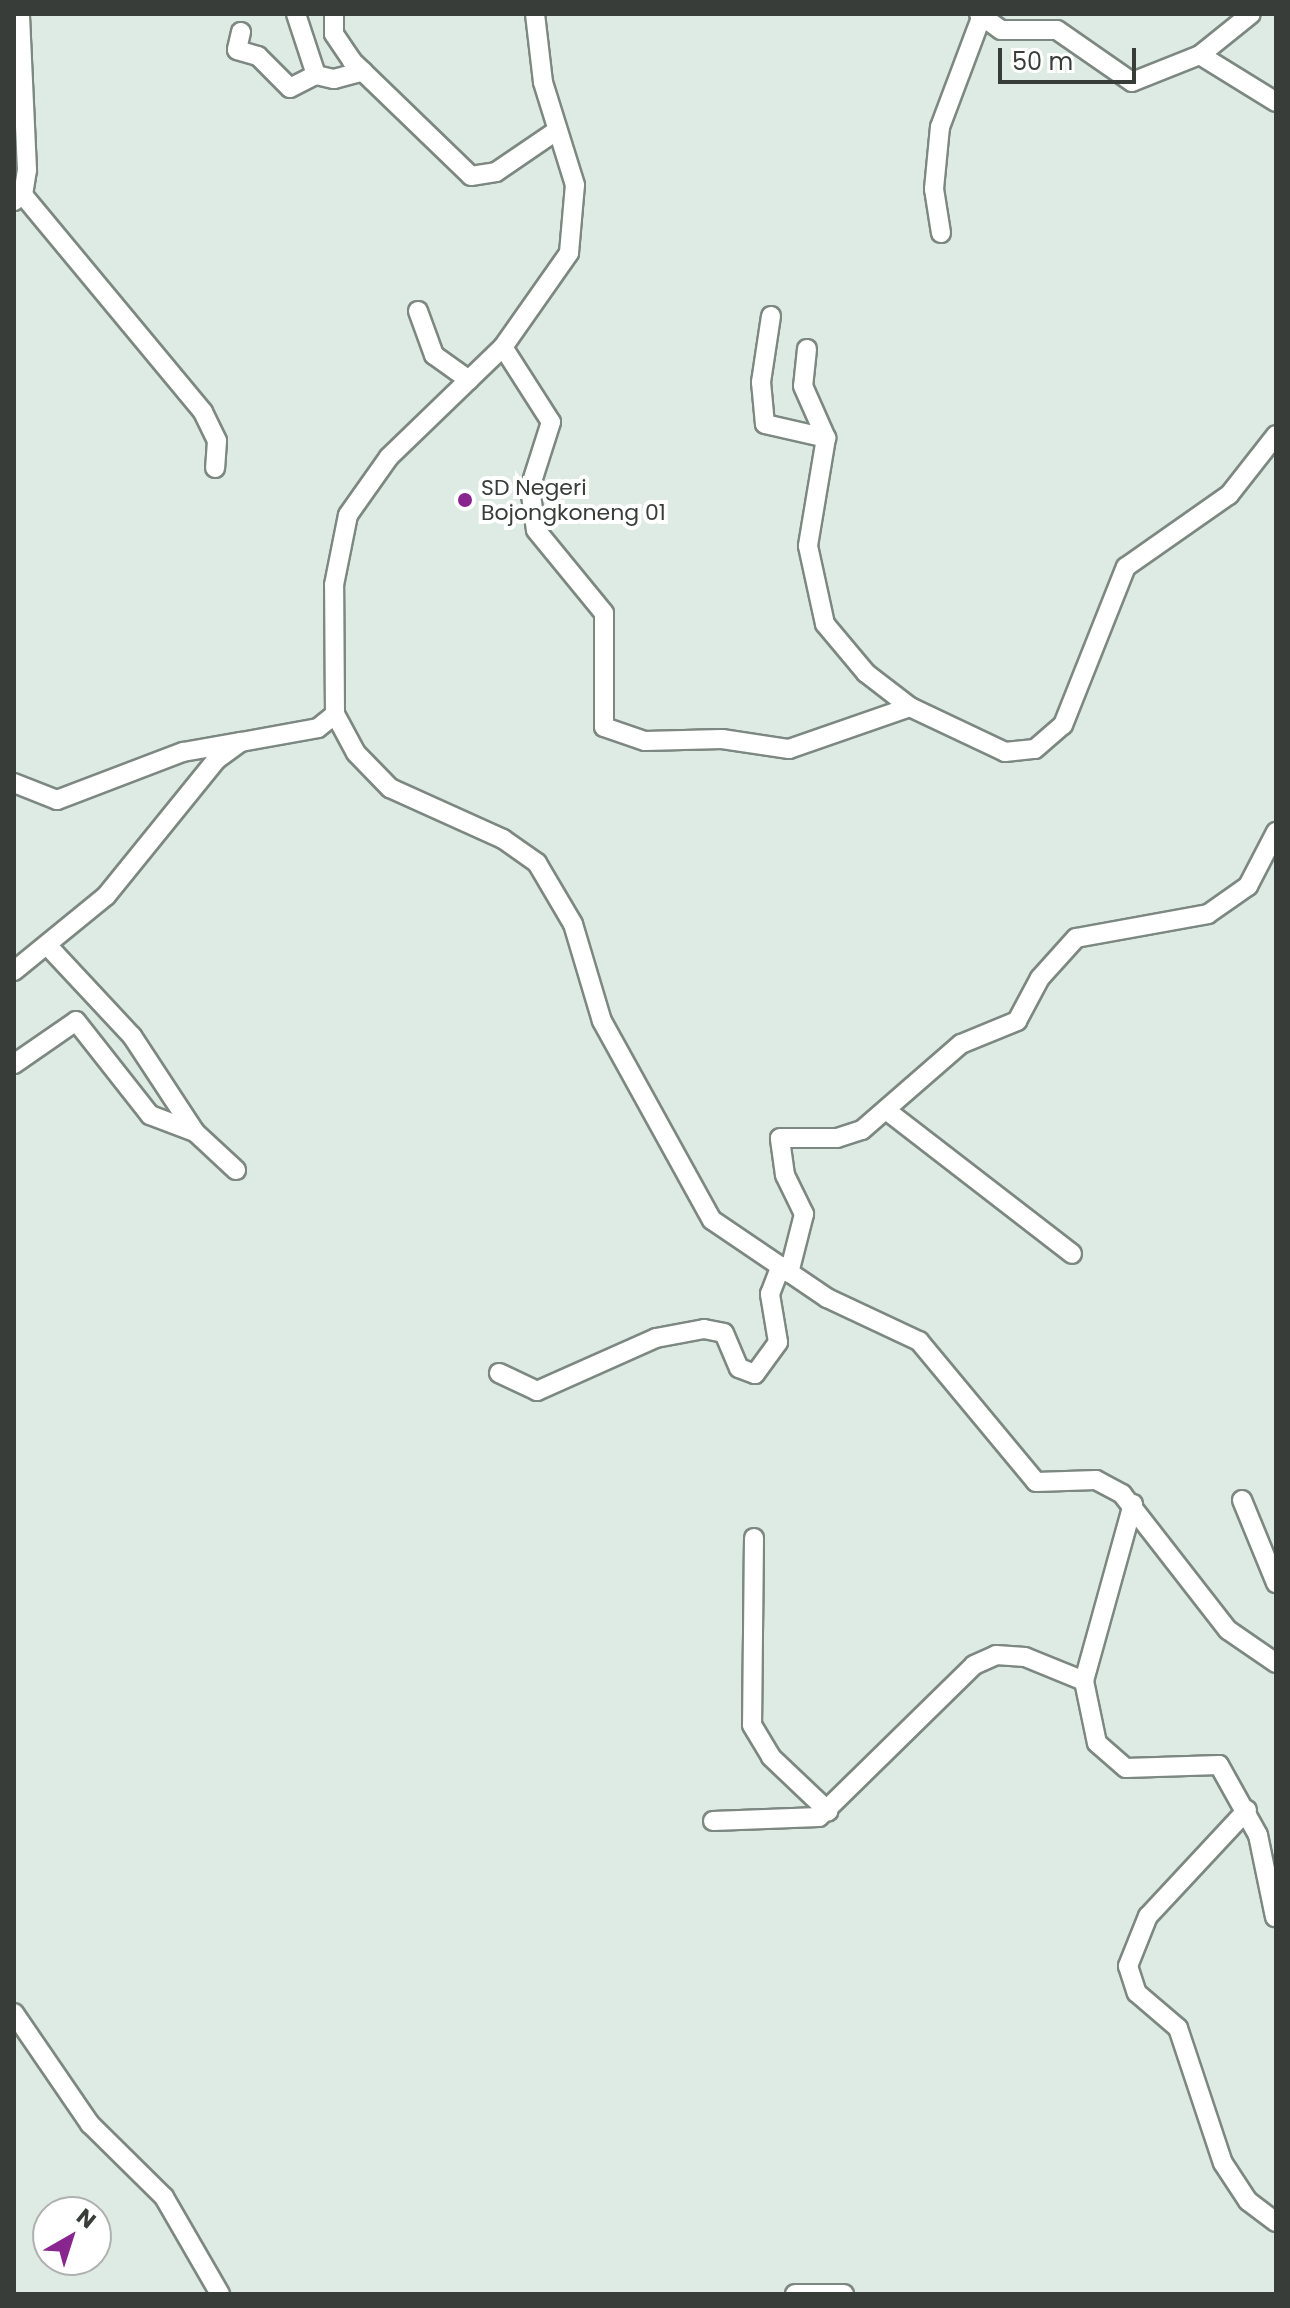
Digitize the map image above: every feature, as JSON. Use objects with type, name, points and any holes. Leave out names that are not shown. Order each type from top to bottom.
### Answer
[{"type":"street","points":[[20,14],[18,198],[203,412],[217,441],[215,468]]},
{"type":"street","points":[[296,14],[316,75]]},
{"type":"street","points":[[334,14],[338,44],[471,176],[496,172],[556,131]]},
{"type":"street","points":[[535,14],[556,131],[575,185],[569,253],[503,347],[389,457],[348,515],[334,585],[335,714],[356,753],[390,788],[503,839],[537,863],[573,924],[602,1021],[701,1206],[785,1270],[919,1341],[1036,1482],[1096,1480],[1133,1504],[1228,1630],[1276,1663]]},
{"type":"street","points":[[941,233],[934,189],[940,127],[980,16],[1001,30],[1057,30],[1132,82],[1200,55],[1251,14]]},
{"type":"street","points":[[241,32],[234,47],[266,62],[290,88],[316,75],[334,79],[363,71]]},
{"type":"street","points":[[1200,55],[1276,102]]},
{"type":"street","points":[[418,311],[434,355],[469,380]]},
{"type":"street","points":[[771,316],[761,382],[765,424],[826,438]]},
{"type":"street","points":[[503,347],[551,422],[531,478],[536,530],[604,613],[604,727],[645,741],[722,739],[789,749],[910,707]]},
{"type":"street","points":[[807,349],[803,386],[826,438],[808,546],[814,589],[825,624],[846,653],[910,707],[1005,752],[1050,739],[1083,685],[1108,599],[1126,567],[1229,495],[1276,435]]},
{"type":"street","points":[[14,783],[57,800],[208,745],[318,728],[335,714]]},
{"type":"street","points":[[15,975],[106,896],[189,787],[241,742]]},
{"type":"street","points":[[499,1373],[537,1391],[656,1338],[704,1329],[724,1333],[739,1368],[755,1374],[778,1342],[770,1294],[785,1270],[804,1214],[778,1141],[791,1134],[850,1136],[886,1110],[961,1044],[1017,1021],[1040,978],[1076,938],[1208,914],[1248,886],[1276,832]]},
{"type":"street","points":[[47,945],[132,1036],[195,1132],[236,1170]]},
{"type":"street","points":[[14,1064],[76,1021],[150,1115],[195,1132]]},
{"type":"street","points":[[886,1110],[1072,1254]]},
{"type":"street","points":[[1242,1500],[1276,1583]]},
{"type":"street","points":[[1133,1504],[1084,1681],[1097,1743],[1114,1763],[1153,1770],[1212,1762],[1247,1810],[1275,1917]]},
{"type":"street","points":[[754,1538],[752,1725],[771,1757],[828,1811]]},
{"type":"street","points":[[713,1821],[808,1821],[828,1811],[974,1665],[996,1655],[1025,1657],[1084,1681]]},
{"type":"street","points":[[1247,1810],[1148,1916],[1128,1966],[1137,1993],[1178,2028],[1223,2163],[1248,2201],[1276,2222]]},
{"type":"street","points":[[14,2013],[90,2124],[175,2212],[220,2294]]},
{"type":"street","points":[[795,2294],[844,2294]]},
{"type":"place","name":"SD Negeri Bojongkoneng 01","points":[[465,500]]}]
